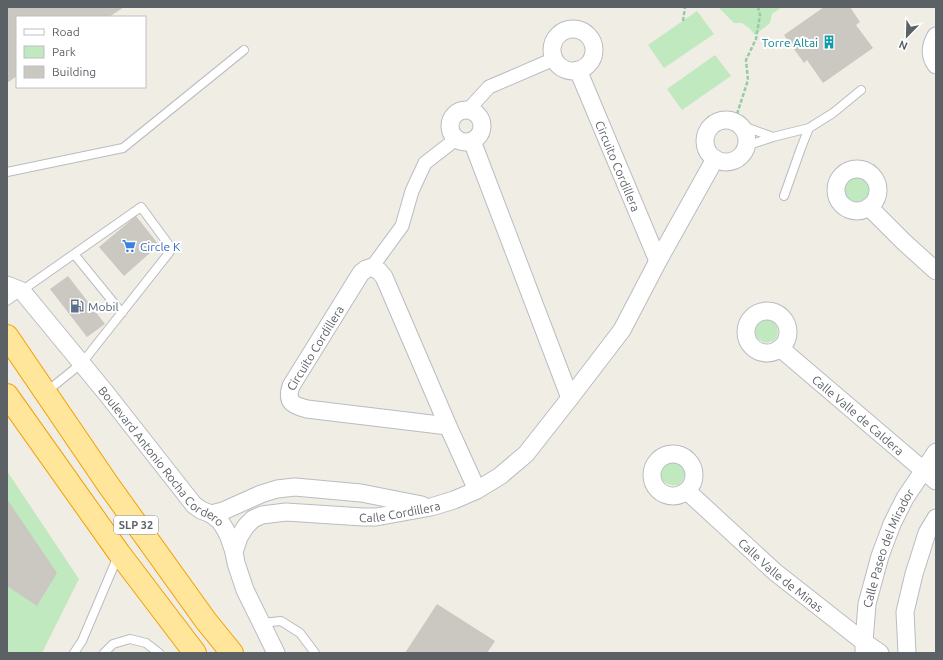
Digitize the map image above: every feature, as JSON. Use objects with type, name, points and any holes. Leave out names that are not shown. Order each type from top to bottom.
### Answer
[{"type":"highway","name":"SLP 32","points":[[7,336],[107,483],[206,622],[232,653]]},
{"type":"highway","name":"SLP 32","points":[[7,395],[119,553],[195,653]]},
{"type":"street","points":[[572,29],[585,33],[590,37],[593,43],[593,57],[589,63],[578,70],[564,69],[554,59],[553,53],[553,46],[559,34],[572,29]]},
{"type":"street","points":[[936,36],[932,42],[931,50],[931,57],[936,65]]},
{"type":"street","points":[[554,59],[489,87],[468,110],[462,110],[453,116],[450,121],[450,131],[453,136],[464,140],[570,398]]},
{"type":"street","name":"Circuito Cordillera","points":[[578,70],[658,261]]},
{"type":"street","name":"Circuito Cordillera","points":[[448,426],[307,409],[292,404],[289,399],[289,393],[291,386],[361,273],[372,267],[402,226],[412,191],[425,163],[464,140],[476,139],[480,135],[482,130],[481,119],[478,115],[468,110]]},
{"type":"street","points":[[727,120],[737,124],[744,131],[746,146],[740,157],[727,162],[721,161],[710,155],[706,149],[705,136],[708,129],[713,124],[719,121],[727,120]]},
{"type":"street","points":[[431,507],[454,500],[477,490],[500,476],[526,454],[622,330],[658,261],[715,159]]},
{"type":"street","points":[[869,207],[936,271]]},
{"type":"street","points":[[372,267],[379,271],[384,277],[477,490]]},
{"type":"street","name":"Boulevard Antonio Rocha Cordero","points":[[14,288],[82,363],[194,505],[211,514],[220,521],[229,537],[245,590],[276,653]]},
{"type":"street","name":"Calle Valle de Caldera","points":[[780,348],[930,476]]},
{"type":"street","name":"Calle Paseo del Mirador","points":[[864,648],[867,604],[880,556],[892,524],[905,498],[930,476],[936,452]]},
{"type":"street","name":"Calle Cordillera","points":[[211,514],[223,511],[261,494],[277,489],[295,487],[361,493],[431,507]]},
{"type":"street","name":"Calle Valle de Minas","points":[[687,491],[774,572],[864,648],[880,653]]},
{"type":"street","name":"Calle Cordillera","points":[[234,552],[239,537],[246,526],[253,519],[262,515],[286,512],[376,517],[431,507]]},
{"type":"street","points":[[907,653],[904,612],[927,533],[936,518]]},
{"type":"lane","points":[[7,172],[123,148],[244,50]]},
{"type":"lane","points":[[746,146],[773,137],[809,128],[833,112],[861,90]]},
{"type":"lane","points":[[737,124],[773,137]]},
{"type":"lane","points":[[784,196],[809,128]]},
{"type":"lane","points":[[7,301],[14,288],[74,254],[141,208],[172,249],[82,363],[46,393]]},
{"type":"lane","points":[[74,254],[122,313]]},
{"type":"lane","points":[[74,653],[82,641],[119,553]]},
{"type":"lane","points":[[262,623],[281,621],[300,633],[315,653]]},
{"type":"lane","points":[[104,653],[112,644],[130,639],[146,643],[159,653]]},
{"type":"path","points":[[683,21],[685,7]]},
{"type":"path","points":[[737,124],[748,80],[746,60],[756,39],[760,15],[758,7]]},
{"type":"green space","points":[[718,7],[782,7],[772,14],[770,23],[755,35],[742,23],[734,23]]},
{"type":"green space","points":[[697,11],[714,34],[664,68],[648,45]]},
{"type":"green space","points":[[715,55],[731,76],[682,110],[667,89]]},
{"type":"green space","points":[[856,176],[865,180],[869,189],[865,198],[856,202],[847,198],[843,189],[847,180]]},
{"type":"green space","points":[[765,318],[774,322],[778,331],[776,338],[769,342],[761,341],[757,337],[755,331],[756,325],[760,320]]},
{"type":"green space","points":[[670,460],[680,462],[684,466],[685,475],[679,485],[667,484],[661,477],[662,469]]},
{"type":"green space","points":[[7,471],[79,579],[42,653],[7,653]]},
{"type":"building","points":[[7,7],[124,7],[110,16],[16,16],[16,77],[7,83]]},
{"type":"building","name":"Torre Altai","points":[[824,7],[850,7],[860,22],[856,25],[873,48],[823,83],[807,60],[804,63],[784,35]]},
{"type":"building","name":"Circle K","points":[[136,216],[159,245],[124,276],[99,247]]},
{"type":"building","name":"Mobil","points":[[68,276],[105,324],[87,337],[50,289]]},
{"type":"building","points":[[7,499],[57,573],[37,606],[7,586]]},
{"type":"building","points":[[437,604],[495,641],[487,653],[405,653]]},
{"type":"place","name":"Torre Altai","points":[[829,42]]},
{"type":"place","name":"Circle K","points":[[129,246]]},
{"type":"place","name":"Mobil","points":[[77,306]]}]
